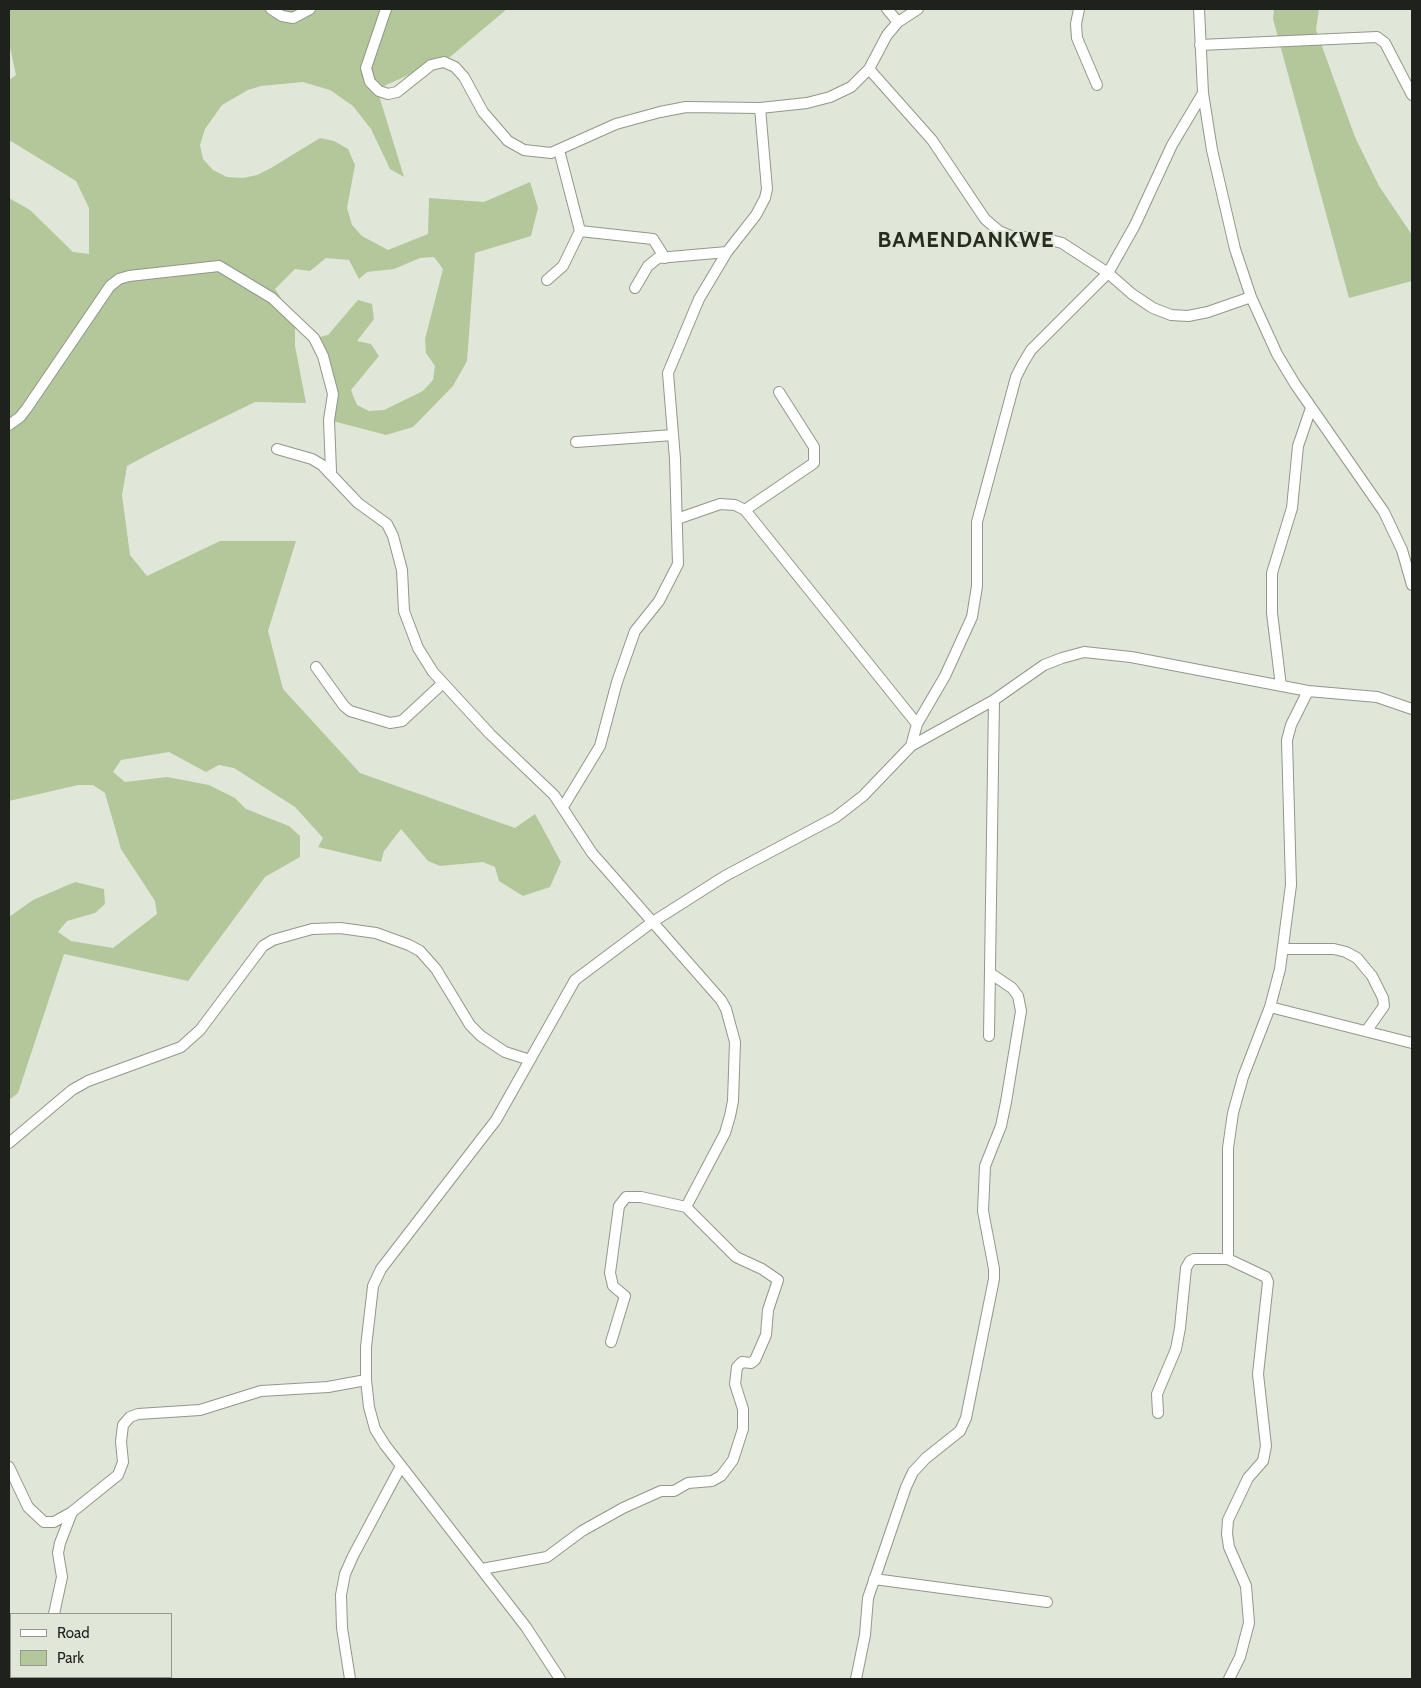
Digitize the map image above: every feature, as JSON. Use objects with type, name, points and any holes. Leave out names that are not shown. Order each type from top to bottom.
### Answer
[{"type":"street","points":[[271,9],[282,16],[292,18],[310,9]]},
{"type":"street","points":[[386,9],[366,68],[370,82],[380,91],[388,94],[397,92],[431,65],[444,62],[455,67],[464,77],[483,112],[508,141],[524,150],[535,153],[551,153],[616,124],[686,107],[760,108],[807,103],[830,97],[850,87],[869,69],[888,35],[898,22],[918,9]]},
{"type":"street","points":[[888,9],[898,22]]},
{"type":"street","points":[[1079,9],[1076,24],[1077,38],[1097,86]]},
{"type":"street","points":[[1199,9],[1203,93],[1221,189],[1236,249],[1251,297],[1277,354],[1311,408],[1379,504],[1407,549],[1412,585]]},
{"type":"street","points":[[1200,45],[1377,37],[1385,43],[1412,95]]},
{"type":"street","points":[[869,69],[932,140],[985,219],[999,231],[1011,236],[1047,239],[1062,243],[1108,273],[1132,294],[1153,308],[1171,315],[1188,316],[1208,312],[1251,297]]},
{"type":"street","points":[[911,746],[918,724],[945,676],[972,617],[977,586],[977,522],[1016,377],[1031,350],[1108,273],[1135,226],[1172,145],[1203,93]]},
{"type":"street","points":[[563,807],[600,746],[617,682],[635,631],[659,600],[676,572],[679,557],[668,373],[699,299],[727,252],[756,215],[765,198],[767,189],[760,108]]},
{"type":"street","points":[[546,280],[563,266],[580,231],[559,150]]},
{"type":"street","points":[[580,231],[653,239],[665,258]]},
{"type":"street","points":[[635,288],[651,262],[665,258],[727,252]]},
{"type":"street","points":[[9,425],[20,417],[27,408],[110,286],[129,276],[219,266],[272,298],[314,338],[323,356],[333,394],[329,420],[331,472]]},
{"type":"street","points":[[745,510],[814,463],[814,447],[779,392]]},
{"type":"street","points":[[1281,686],[1272,613],[1272,573],[1292,508],[1298,446],[1311,408]]},
{"type":"street","points":[[576,442],[673,435]]},
{"type":"street","points":[[277,449],[312,459],[331,472],[358,503],[391,529],[402,570],[404,611],[418,648],[443,683],[490,734],[536,776],[563,807],[592,853],[651,923],[721,1000],[732,1024],[734,1042],[733,1101],[727,1125],[686,1207]]},
{"type":"street","points":[[677,519],[720,504],[735,505],[745,510],[918,724]]},
{"type":"street","points":[[560,1679],[526,1627],[401,1466],[375,1429],[369,1408],[366,1380],[371,1300],[373,1286],[381,1269],[496,1120],[543,1033],[575,980],[651,923],[724,876],[836,817],[863,796],[911,746],[994,700],[1044,665],[1084,652],[1131,657],[1308,691],[1377,697],[1412,709]]},
{"type":"street","points":[[316,668],[344,706],[350,711],[390,723],[402,720],[443,683]]},
{"type":"street","points":[[1228,1259],[1228,1148],[1233,1113],[1243,1078],[1270,1007],[1283,949],[1291,885],[1288,740],[1291,725],[1308,691]]},
{"type":"street","points":[[989,1036],[994,700]]},
{"type":"street","points":[[9,1143],[72,1090],[88,1081],[181,1047],[200,1030],[263,946],[273,940],[312,930],[340,928],[376,933],[409,945],[420,952],[436,970],[470,1025],[481,1036],[505,1052],[530,1060]]},
{"type":"street","points":[[1283,949],[1334,950],[1346,952],[1357,958],[1372,976],[1383,998],[1384,1006],[1367,1030]]},
{"type":"street","points":[[856,1679],[865,1635],[868,1598],[906,1487],[913,1472],[926,1458],[960,1430],[966,1418],[994,1279],[994,1269],[983,1211],[985,1166],[1001,1126],[1021,1011],[1018,996],[1012,988],[990,973]]},
{"type":"street","points":[[1270,1007],[1412,1042]]},
{"type":"street","points":[[482,1569],[547,1557],[582,1531],[624,1508],[661,1491],[674,1491],[688,1483],[721,1476],[733,1460],[743,1429],[743,1409],[735,1384],[737,1367],[742,1362],[751,1363],[755,1360],[766,1335],[768,1310],[779,1282],[776,1277],[736,1257],[686,1207],[641,1197],[626,1197],[619,1206],[610,1273],[613,1286],[626,1296],[611,1342]]},
{"type":"street","points":[[1158,1413],[1157,1394],[1176,1348],[1180,1328],[1186,1268],[1194,1259],[1228,1259],[1262,1273],[1268,1282],[1258,1374],[1266,1446],[1263,1461],[1248,1478],[1228,1520],[1227,1534],[1229,1547],[1246,1586],[1249,1623],[1240,1657],[1229,1679]]},
{"type":"street","points":[[9,1468],[28,1507],[36,1517],[44,1522],[54,1522],[72,1512],[118,1475],[122,1462],[121,1442],[123,1425],[130,1417],[146,1412],[200,1410],[261,1391],[328,1387],[366,1380]]},
{"type":"street","points":[[350,1679],[342,1628],[341,1595],[345,1574],[352,1556],[401,1466]]},
{"type":"street","points":[[54,1613],[62,1577],[58,1553],[72,1512]]},
{"type":"street","points":[[874,1580],[1047,1602]]},
{"type":"green space","points":[[9,9],[507,9],[444,62],[431,65],[377,89],[404,177],[390,169],[371,129],[353,106],[330,90],[303,82],[261,86],[248,90],[222,105],[205,129],[200,145],[203,159],[213,170],[227,177],[243,178],[257,175],[271,168],[320,138],[334,141],[348,149],[355,165],[347,208],[352,225],[362,236],[388,250],[428,234],[429,198],[484,202],[530,182],[538,208],[531,236],[475,253],[467,361],[453,386],[413,427],[386,435],[329,420],[333,394],[314,338],[328,335],[358,300],[372,304],[374,319],[357,341],[371,344],[379,356],[351,390],[357,405],[369,411],[384,410],[423,391],[433,380],[435,366],[426,353],[425,339],[443,269],[434,257],[420,258],[394,269],[367,272],[359,279],[349,260],[326,258],[310,271],[295,269],[275,289],[295,319],[295,346],[306,403],[255,402],[153,452],[127,466],[122,495],[130,555],[147,576],[220,541],[296,541],[268,631],[283,689],[360,773],[515,828],[535,814],[561,862],[550,887],[523,896],[499,881],[495,867],[483,862],[440,866],[428,861],[401,829],[384,851],[381,862],[318,847],[323,838],[295,807],[234,768],[219,765],[206,772],[169,752],[121,760],[113,772],[125,782],[167,777],[209,785],[235,798],[246,809],[289,826],[300,836],[300,857],[265,877],[188,981],[64,954],[18,1093],[9,1100],[9,917],[33,900],[75,882],[104,889],[105,904],[95,913],[67,921],[58,932],[71,941],[113,948],[157,914],[155,901],[121,849],[105,793],[93,785],[78,785],[9,801],[9,198],[30,210],[73,252],[89,254],[89,208],[76,181],[9,140],[9,80],[16,75],[9,43]]},
{"type":"green space","points":[[1274,9],[1319,9],[1316,30],[1355,137],[1379,186],[1412,235],[1412,281],[1349,298],[1273,19]]},
{"type":"district","name":"BAMENDANKWE","points":[[966,241]]}]
